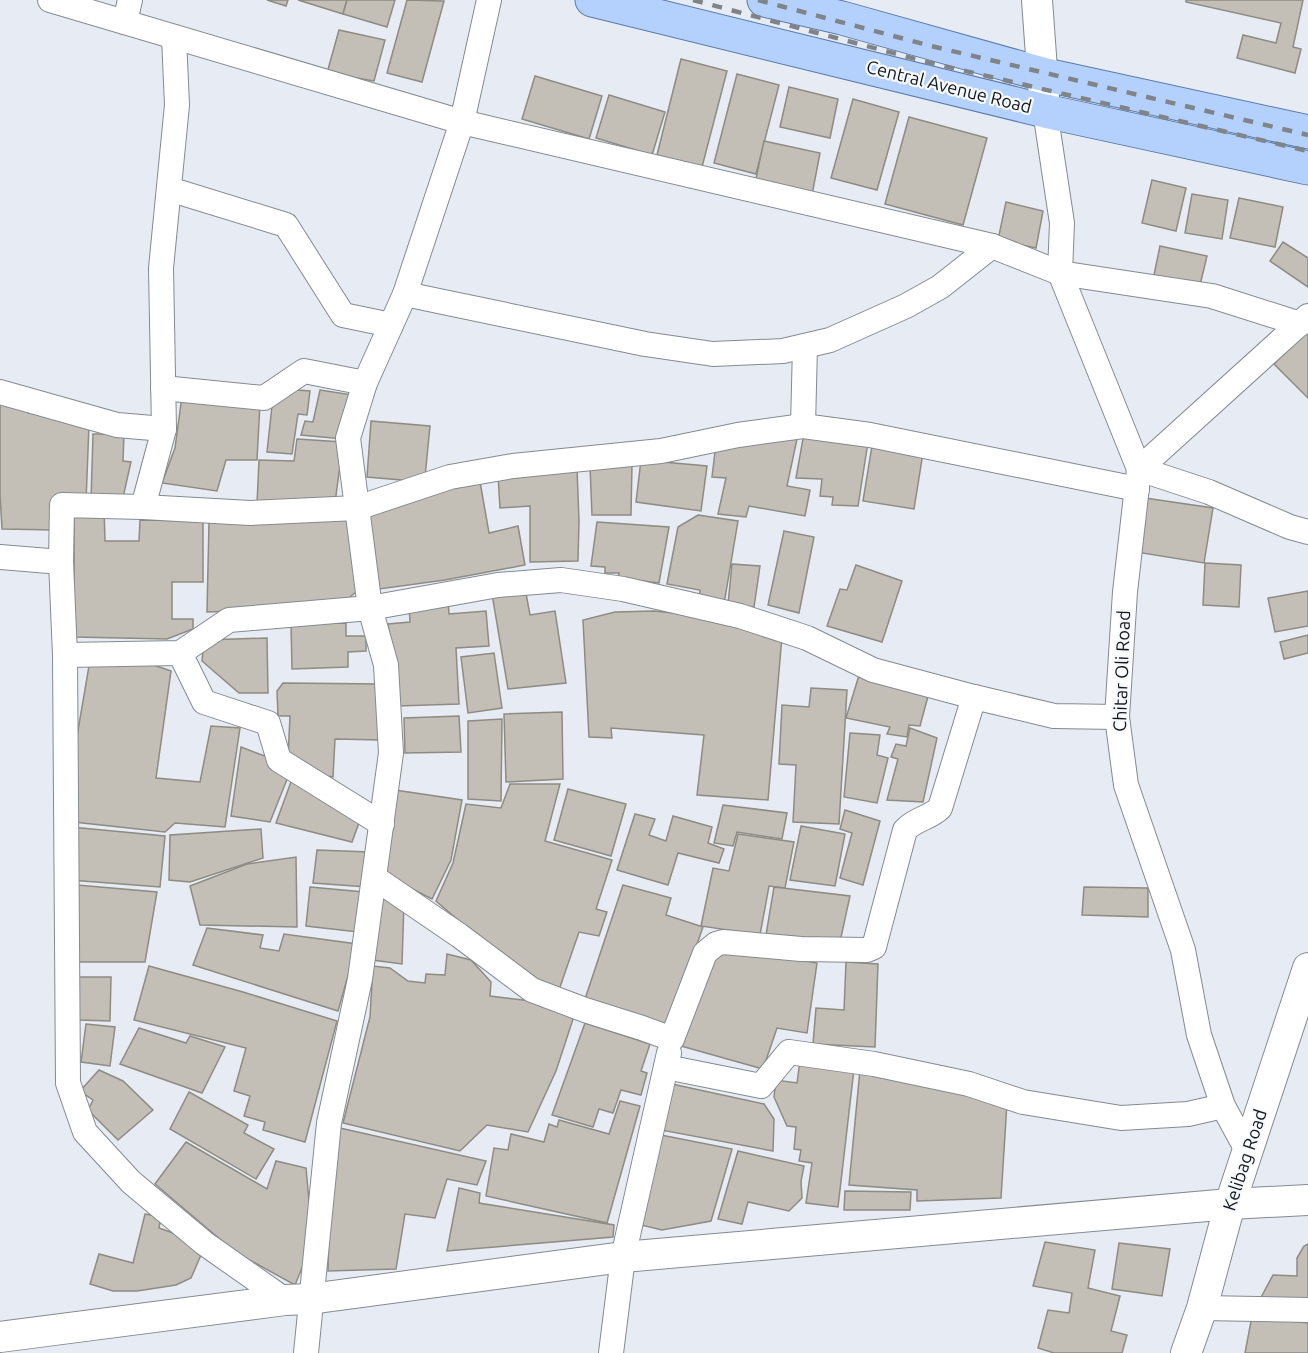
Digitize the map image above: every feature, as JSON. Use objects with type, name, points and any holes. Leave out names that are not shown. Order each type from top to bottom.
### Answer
[{"type":"main road","name":"Central Avenue Road","points":[[592,0],[1045,111],[1308,168]]},
{"type":"main road","points":[[764,0],[842,18],[1042,74],[1308,132]]},
{"type":"street","points":[[50,0],[128,11],[174,36],[462,122],[992,246],[1060,273],[1212,296],[1304,320]]},
{"type":"street","points":[[306,1353],[298,1300],[329,1123],[360,979],[391,753],[386,665],[370,609],[348,438],[365,383],[405,294],[462,122],[489,0]]},
{"type":"street","points":[[1037,0],[1045,111],[1062,223],[1060,273],[1138,479]]},
{"type":"street","points":[[143,507],[164,429],[161,268],[177,105],[174,36]]},
{"type":"street","points":[[169,189],[286,225],[343,315],[391,325]]},
{"type":"street","points":[[405,294],[645,344],[713,354],[783,351],[831,340],[906,306],[940,287],[992,246]]},
{"type":"street","points":[[1138,479],[1304,320]]},
{"type":"street","points":[[803,426],[805,346]]},
{"type":"street","points":[[163,388],[264,398],[304,371],[365,383]]},
{"type":"street","points":[[0,392],[117,425],[164,429]]},
{"type":"street","points":[[298,1300],[204,1243],[131,1182],[85,1132],[68,1083],[62,505],[250,513],[357,507],[450,477],[524,465],[662,451],[738,435],[803,426],[870,435],[1209,492],[1290,527],[1308,532]]},
{"type":"street","name":"Chitar Oli Road","points":[[1138,479],[1125,592],[1117,717],[1125,785],[1183,950],[1199,1035],[1223,1106],[1248,1152]]},
{"type":"street","points":[[0,557],[62,562]]},
{"type":"street","points":[[65,655],[180,653],[229,620],[370,609],[498,585],[561,580],[623,590],[740,616],[807,638],[873,670],[974,697],[1054,716],[1117,717]]},
{"type":"street","points":[[180,653],[204,702],[268,723],[279,760],[382,824]]},
{"type":"street","points":[[611,1353],[623,1257],[672,1039],[705,953],[716,944],[723,942],[801,949],[867,950],[873,947],[903,835],[910,825],[940,808],[974,697]]},
{"type":"street","points":[[375,878],[460,936],[532,990],[585,1011],[672,1039]]},
{"type":"street","name":"Kelibag Road","points":[[1186,1353],[1202,1308],[1230,1204],[1248,1152],[1300,1022],[1308,968]]},
{"type":"street","points":[[666,1067],[761,1086],[789,1052],[885,1066],[969,1084],[1023,1102],[1121,1118],[1188,1114],[1223,1106]]},
{"type":"street","points":[[0,1337],[623,1257],[1230,1204],[1308,1200]]},
{"type":"street","points":[[1202,1308],[1308,1310]]},
{"type":"building","points":[[267,0],[288,0],[286,6]]},
{"type":"building","points":[[298,0],[347,0],[343,14]]},
{"type":"building","points":[[347,0],[395,0],[387,27],[343,14]]},
{"type":"building","points":[[407,0],[444,1],[422,82],[387,73]]},
{"type":"building","points":[[1186,0],[1303,0],[1293,47],[1301,49],[1295,73],[1237,58],[1243,35],[1276,43],[1281,23],[1186,2]]},
{"type":"building","points":[[339,30],[385,40],[374,81],[327,73]]},
{"type":"building","points":[[681,59],[727,71],[702,167],[657,155]]},
{"type":"building","points":[[737,74],[779,85],[756,174],[714,163]]},
{"type":"building","points":[[535,76],[602,96],[589,139],[522,119]]},
{"type":"building","points":[[789,87],[838,99],[830,138],[780,127]]},
{"type":"building","points":[[609,95],[665,112],[652,155],[596,138]]},
{"type":"building","points":[[853,99],[899,112],[877,190],[831,178]]},
{"type":"building","points":[[909,117],[987,138],[963,225],[885,204]]},
{"type":"building","points":[[764,141],[820,153],[811,200],[754,188]]},
{"type":"building","points":[[1152,180],[1186,188],[1176,231],[1142,223]]},
{"type":"building","points":[[1192,194],[1228,200],[1222,239],[1185,233]]},
{"type":"building","points":[[1239,198],[1283,207],[1275,247],[1230,238]]},
{"type":"building","points":[[1006,202],[1043,211],[1036,248],[998,240]]},
{"type":"building","points":[[1283,242],[1308,258],[1308,287],[1270,261]]},
{"type":"building","points":[[1160,246],[1207,256],[1200,285],[1154,275]]},
{"type":"building","points":[[1308,329],[1308,398],[1274,364]]},
{"type":"building","points":[[283,389],[310,391],[307,415],[298,414],[292,454],[267,452],[273,397]]},
{"type":"building","points":[[320,390],[353,395],[343,439],[301,435],[305,421],[313,422]]},
{"type":"building","points":[[182,396],[260,403],[257,460],[226,460],[217,491],[162,483],[175,448]]},
{"type":"building","points":[[0,400],[28,402],[28,413],[89,424],[86,502],[56,530],[2,529]]},
{"type":"building","points":[[371,421],[430,426],[425,477],[413,481],[367,477]]},
{"type":"building","points":[[804,433],[868,442],[858,506],[832,505],[833,497],[820,496],[822,479],[796,478]]},
{"type":"building","points":[[93,434],[124,434],[123,461],[131,462],[122,502],[91,500]]},
{"type":"building","points":[[297,439],[343,442],[335,503],[257,504],[259,460],[294,461]]},
{"type":"building","points":[[756,439],[797,439],[787,486],[810,490],[805,516],[749,506],[746,517],[718,514],[726,478],[712,477],[715,452]]},
{"type":"building","points":[[872,446],[923,453],[914,509],[863,501]]},
{"type":"building","points":[[641,460],[707,466],[701,511],[636,502]]},
{"type":"building","points":[[632,464],[631,515],[592,515],[590,466]]},
{"type":"building","points":[[577,468],[578,561],[530,562],[530,506],[500,508],[498,475]]},
{"type":"building","points":[[479,476],[489,533],[518,526],[525,565],[445,580],[379,589],[368,512]]},
{"type":"building","points":[[1145,498],[1213,508],[1204,563],[1136,552]]},
{"type":"building","points":[[104,508],[105,541],[139,541],[140,520],[203,521],[203,582],[172,582],[172,619],[193,619],[193,629],[167,639],[74,637],[74,510]]},
{"type":"building","points":[[698,515],[738,521],[724,604],[699,601],[700,590],[667,584],[678,527]]},
{"type":"building","points":[[353,516],[357,591],[344,602],[287,609],[207,612],[209,522]]},
{"type":"building","points":[[597,522],[669,527],[659,583],[618,578],[619,573],[605,573],[605,567],[591,566]]},
{"type":"building","points":[[784,531],[814,537],[799,613],[768,605]]},
{"type":"building","points":[[1205,563],[1241,565],[1239,607],[1203,605]]},
{"type":"building","points":[[732,564],[760,566],[754,607],[728,604]]},
{"type":"building","points":[[856,565],[902,581],[882,642],[827,626],[840,589],[847,590]]},
{"type":"building","points":[[525,588],[530,615],[555,611],[566,683],[508,689],[492,594]]},
{"type":"building","points":[[1308,591],[1308,626],[1275,632],[1268,598]]},
{"type":"building","points":[[448,600],[449,614],[486,611],[489,646],[456,648],[459,704],[397,706],[388,624],[410,622],[409,604]]},
{"type":"building","points":[[654,611],[712,617],[782,636],[768,800],[697,795],[704,735],[611,728],[612,738],[589,737],[583,620],[615,612]]},
{"type":"building","points":[[346,623],[346,636],[366,636],[366,651],[348,652],[348,667],[292,669],[291,624]]},
{"type":"building","points":[[1308,635],[1308,653],[1284,659],[1280,642]]},
{"type":"building","points":[[267,638],[268,693],[239,693],[202,661],[204,640]]},
{"type":"building","points":[[494,653],[502,708],[468,713],[461,657]]},
{"type":"building","points":[[90,660],[148,663],[171,671],[156,778],[200,782],[211,726],[240,728],[225,827],[175,823],[165,832],[74,822],[76,742]]},
{"type":"building","points":[[860,672],[930,689],[920,726],[909,725],[907,737],[887,734],[890,727],[846,718]]},
{"type":"building","points":[[283,683],[383,684],[381,740],[335,739],[333,777],[317,775],[288,758],[290,716],[278,716],[277,691]]},
{"type":"building","points":[[811,688],[847,690],[839,824],[793,822],[796,765],[779,764],[782,705],[809,707]]},
{"type":"building","points":[[562,712],[563,779],[506,782],[504,714]]},
{"type":"building","points":[[459,716],[461,752],[405,753],[404,718]]},
{"type":"building","points":[[502,719],[501,801],[468,799],[468,721]]},
{"type":"building","points":[[910,728],[937,738],[923,802],[887,800],[898,759],[891,757],[896,744],[906,746]]},
{"type":"building","points":[[850,733],[880,735],[877,755],[888,758],[877,803],[844,797]]},
{"type":"building","points":[[241,747],[270,758],[288,777],[270,822],[231,816]]},
{"type":"building","points":[[292,779],[360,820],[352,842],[276,823]]},
{"type":"building","points":[[510,784],[560,784],[545,841],[612,860],[596,909],[607,912],[599,936],[579,932],[559,990],[516,970],[436,901],[453,863],[466,804],[501,808]]},
{"type":"building","points":[[568,789],[626,804],[611,856],[554,840]]},
{"type":"building","points":[[395,790],[462,800],[451,860],[432,899],[383,874]]},
{"type":"building","points":[[723,805],[787,813],[782,839],[737,832],[733,846],[714,843]]},
{"type":"building","points":[[845,810],[880,821],[863,885],[840,878],[852,833],[840,829]]},
{"type":"building","points":[[635,814],[655,819],[649,835],[666,841],[673,816],[712,827],[708,843],[724,849],[719,863],[678,853],[668,885],[617,870]]},
{"type":"building","points":[[801,826],[845,834],[835,886],[790,880]]},
{"type":"building","points":[[71,827],[165,836],[160,887],[70,880]]},
{"type":"building","points":[[261,829],[263,858],[190,882],[169,880],[170,835]]},
{"type":"building","points":[[738,834],[794,842],[785,888],[769,886],[760,935],[701,926],[713,868],[729,871]]},
{"type":"building","points":[[317,850],[369,852],[367,887],[313,883]]},
{"type":"building","points":[[296,857],[297,927],[200,925],[190,886],[247,864]]},
{"type":"building","points":[[77,885],[157,892],[145,962],[73,962]]},
{"type":"building","points":[[623,885],[671,898],[666,915],[703,927],[667,1029],[584,1002]]},
{"type":"building","points":[[310,887],[364,892],[358,932],[306,926]]},
{"type":"building","points":[[774,887],[850,896],[840,942],[766,935]]},
{"type":"building","points":[[1084,887],[1148,888],[1148,917],[1082,915]]},
{"type":"building","points":[[378,892],[404,902],[402,964],[372,960]]},
{"type":"building","points":[[207,928],[263,935],[260,948],[279,951],[284,934],[357,944],[338,1011],[193,965]]},
{"type":"building","points":[[725,947],[817,963],[807,1033],[777,1028],[763,1069],[681,1046],[717,951]]},
{"type":"building","points":[[447,954],[471,960],[491,982],[490,996],[556,1004],[575,1013],[556,1071],[528,1132],[487,1125],[460,1151],[343,1123],[370,1017],[373,966],[390,968],[408,981],[425,983],[426,974],[445,975]]},
{"type":"building","points":[[846,962],[878,964],[875,1047],[813,1044],[816,1008],[844,1010]]},
{"type":"building","points":[[149,966],[337,1021],[305,1142],[263,1130],[265,1122],[244,1116],[250,1096],[234,1091],[246,1048],[134,1020]]},
{"type":"building","points":[[79,977],[111,977],[110,1021],[79,1020]]},
{"type":"building","points":[[585,1023],[650,1044],[641,1071],[647,1073],[641,1095],[621,1090],[613,1113],[599,1109],[593,1127],[552,1115]]},
{"type":"building","points":[[86,1024],[115,1027],[110,1066],[81,1062]]},
{"type":"building","points":[[139,1028],[186,1043],[190,1036],[225,1047],[202,1093],[120,1064]]},
{"type":"building","points":[[800,1061],[854,1069],[838,1207],[806,1203],[812,1163],[799,1161],[801,1150],[794,1149],[796,1127],[787,1126],[774,1097],[776,1080],[797,1083]]},
{"type":"building","points":[[99,1070],[123,1081],[153,1110],[118,1140],[88,1110],[93,1100],[80,1091]]},
{"type":"building","points":[[860,1070],[1007,1103],[1001,1198],[917,1201],[917,1190],[849,1185]]},
{"type":"building","points":[[672,1084],[764,1104],[774,1119],[773,1151],[661,1130]]},
{"type":"building","points":[[189,1092],[248,1125],[244,1133],[274,1149],[256,1179],[170,1129]]},
{"type":"building","points":[[620,1101],[640,1106],[607,1223],[486,1196],[494,1148],[508,1150],[511,1134],[544,1142],[549,1124],[557,1127],[559,1120],[609,1134]]},
{"type":"building","points":[[340,1128],[486,1161],[477,1185],[447,1179],[435,1218],[405,1214],[396,1269],[328,1271],[330,1174]]},
{"type":"building","points":[[661,1135],[732,1149],[711,1221],[662,1230],[641,1225]]},
{"type":"building","points":[[186,1142],[267,1189],[276,1161],[306,1168],[309,1201],[308,1253],[295,1285],[235,1252],[155,1184]]},
{"type":"building","points":[[738,1151],[804,1166],[801,1181],[802,1198],[789,1211],[748,1202],[742,1224],[718,1219]]},
{"type":"building","points":[[459,1188],[480,1193],[479,1203],[614,1225],[613,1237],[447,1251]]},
{"type":"building","points":[[845,1191],[911,1192],[910,1210],[844,1210]]},
{"type":"building","points":[[145,1214],[161,1217],[159,1228],[198,1242],[204,1248],[191,1278],[176,1285],[137,1291],[113,1291],[90,1284],[99,1254],[133,1263]]},
{"type":"building","points":[[1045,1242],[1095,1250],[1088,1288],[1120,1296],[1111,1331],[1127,1335],[1122,1353],[1054,1353],[1038,1348],[1048,1310],[1069,1313],[1072,1293],[1033,1286]]},
{"type":"building","points":[[1119,1243],[1170,1249],[1162,1296],[1112,1289]]},
{"type":"building","points":[[1308,1244],[1308,1305],[1258,1303],[1273,1275],[1297,1276],[1297,1258],[1304,1246]]},
{"type":"building","points":[[1252,1316],[1308,1323],[1308,1353],[1245,1353]]},
{"type":"railway","points":[[693,0],[927,62],[1308,151]]},
{"type":"railway","points":[[758,0],[931,46],[1308,135]]}]
